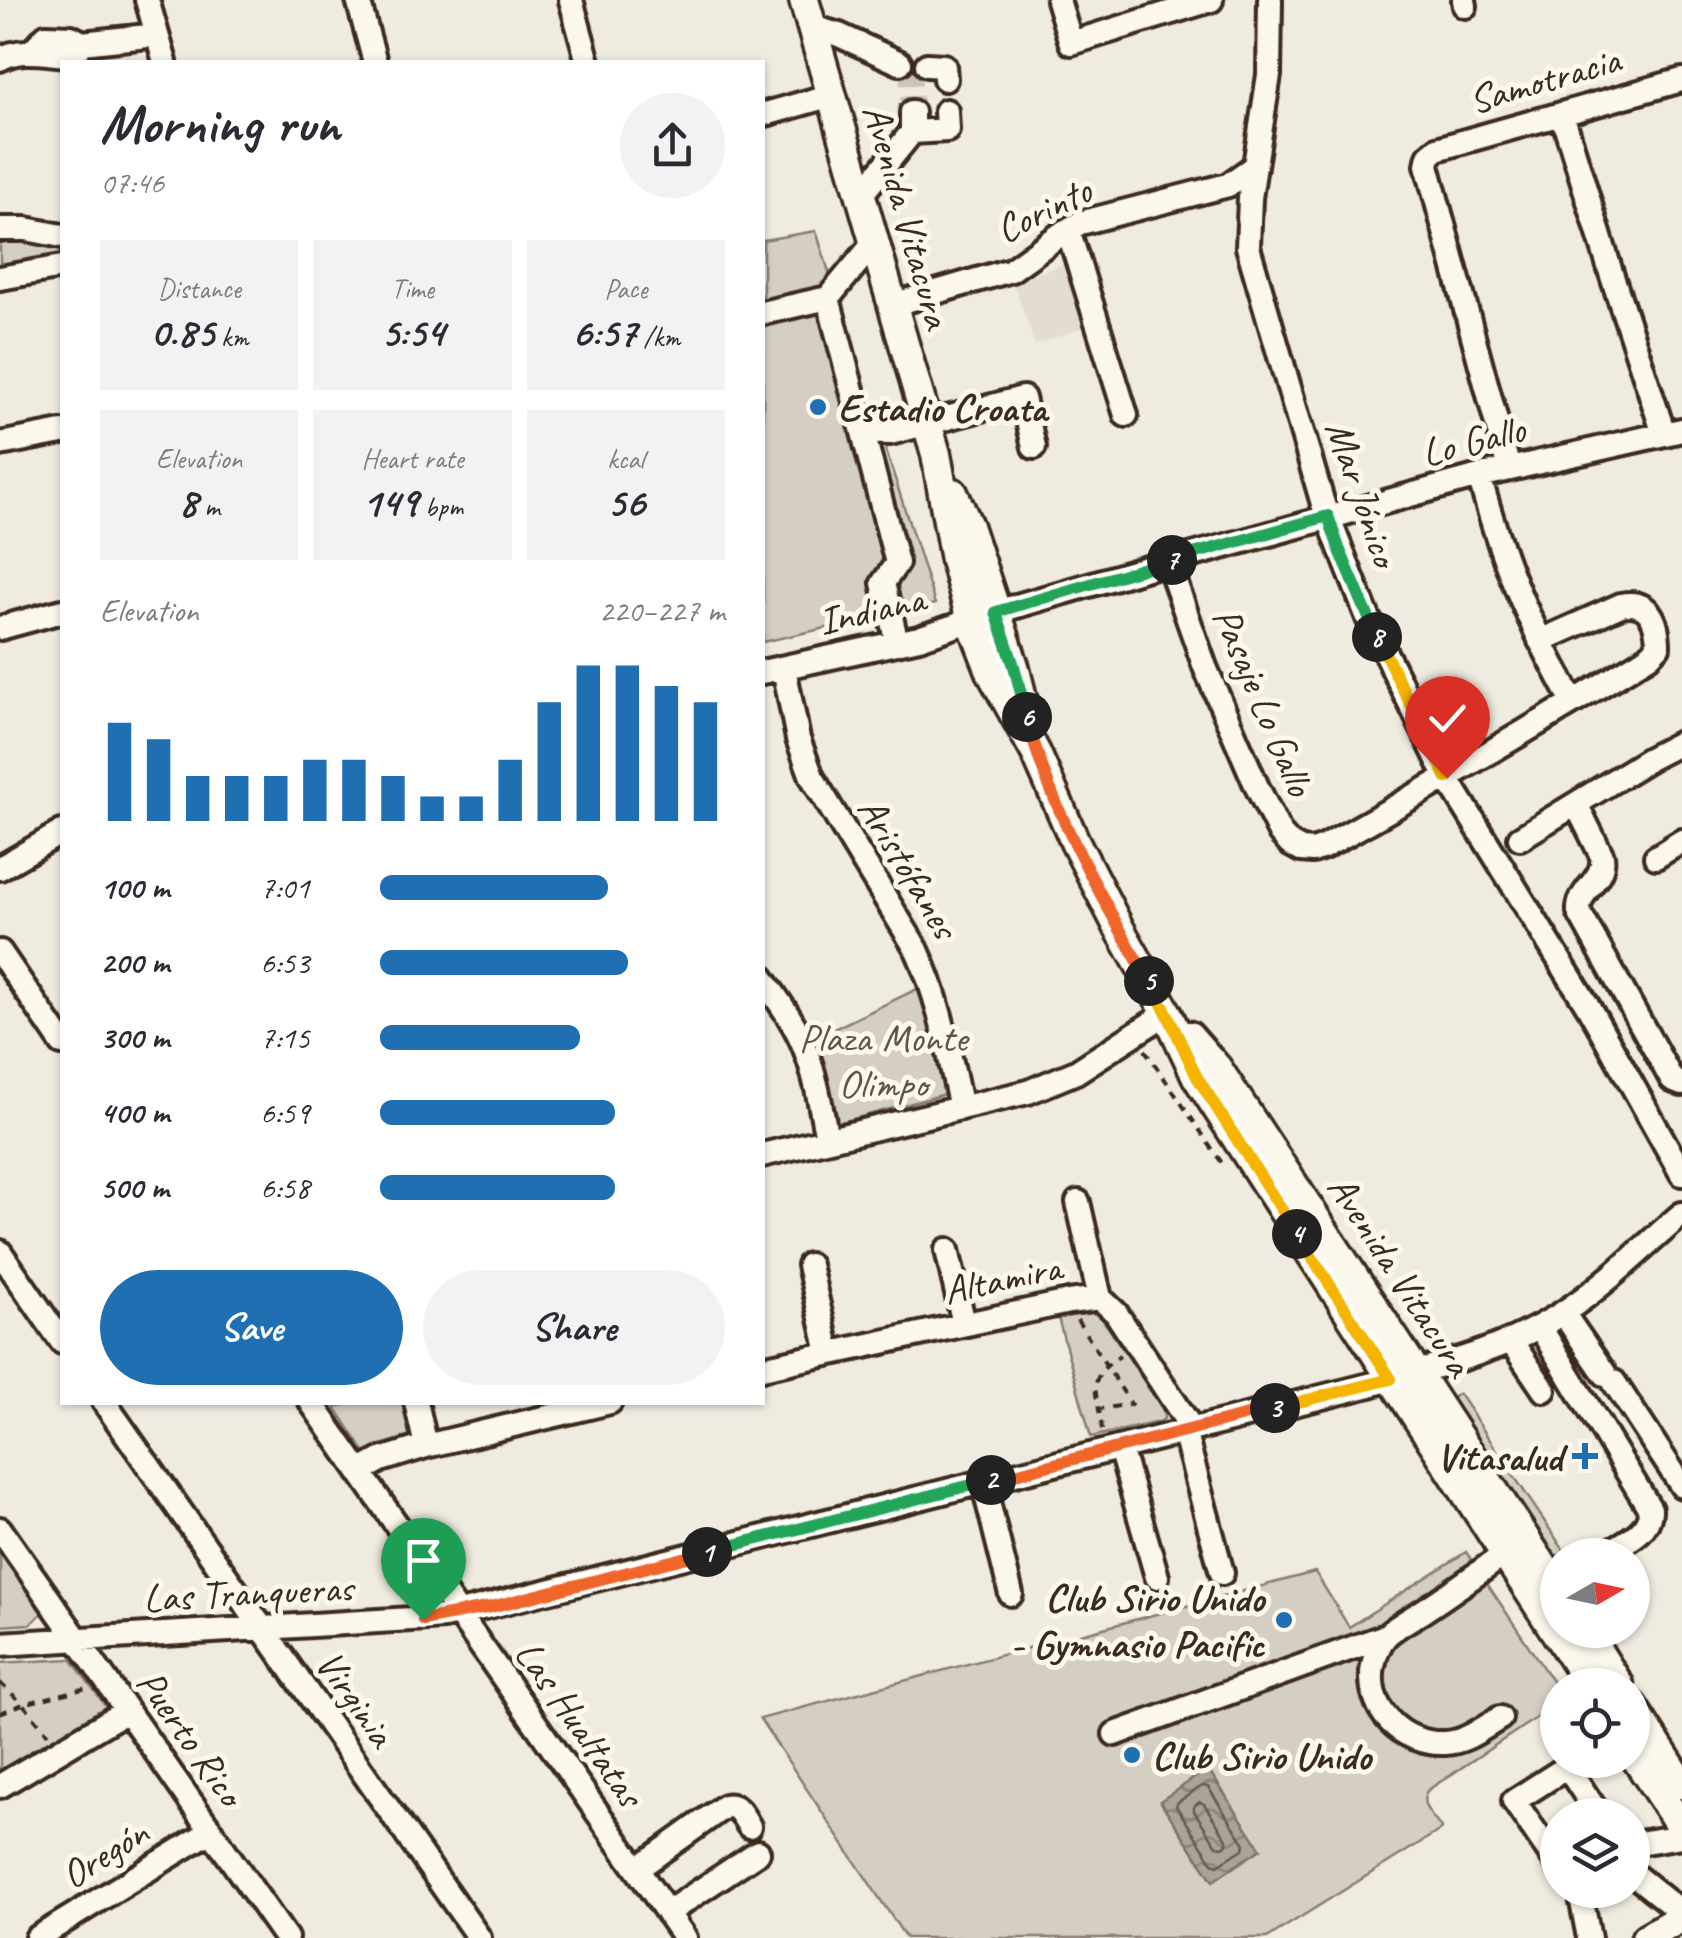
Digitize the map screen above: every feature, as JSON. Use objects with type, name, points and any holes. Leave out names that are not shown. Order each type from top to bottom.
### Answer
[{"type":"main road","name":"Avenida Vitacura","points":[[804,0],[936,454],[968,526],[984,616],[1014,666],[1036,753],[1076,842],[1211,1099],[1540,1563]]},
{"type":"main road","name":"Avenida Vitacura","points":[[1404,1375],[1504,1554],[1579,1668]]},
{"type":"main road","points":[[1650,1734],[1682,1784]]},
{"type":"main road","points":[[1649,1778],[1682,1828]]},
{"type":"main road","points":[[1646,1938],[1682,1913]]},
{"type":"street","points":[[147,0],[164,60]]},
{"type":"street","points":[[358,0],[375,60]]},
{"type":"street","points":[[571,0],[587,60]]},
{"type":"street","points":[[1058,0],[1070,42],[1211,0]]},
{"type":"street","name":"Mar Jónico","points":[[1270,0],[1269,75],[1247,231],[1251,261],[1328,516],[1368,618],[1447,778],[1589,1008],[1682,1174]]},
{"type":"street","points":[[812,28],[839,35],[898,62]]},
{"type":"street","points":[[2,56],[32,50],[74,55],[82,43],[157,35]]},
{"type":"street","name":"Samotracia","points":[[1509,469],[1426,165],[1430,156],[1438,149],[1682,80]]},
{"type":"street","points":[[765,114],[832,95]]},
{"type":"street","points":[[861,195],[912,122],[947,130],[946,111]]},
{"type":"street","points":[[1562,114],[1612,276],[1673,432]]},
{"type":"street","name":"Corinto","points":[[892,304],[1010,270],[1080,223],[1228,185],[1255,166]]},
{"type":"street","points":[[1228,185],[1250,198]]},
{"type":"street","points":[[0,229],[60,236]]},
{"type":"street","points":[[1068,230],[1126,415]]},
{"type":"street","points":[[765,312],[828,298],[874,243]]},
{"type":"street","points":[[0,278],[60,267]]},
{"type":"street","points":[[828,298],[897,563],[883,584],[897,643]]},
{"type":"street","points":[[864,432],[890,433],[1022,398],[1034,447]]},
{"type":"street","points":[[0,444],[60,432]]},
{"type":"street","name":"Lo Gallo","points":[[984,616],[1328,516],[1479,476],[1673,432]]},
{"type":"street","points":[[1479,476],[1509,570],[1540,642],[1573,702]]},
{"type":"street","name":"Pasaje Lo Gallo","points":[[1168,562],[1212,684],[1257,787],[1280,833],[1301,850],[1324,847],[1649,656],[1658,646],[1658,633],[1646,608],[1635,602],[1540,642]]},
{"type":"street","points":[[0,628],[60,613]]},
{"type":"street","name":"Indiana","points":[[773,670],[897,643],[984,616]]},
{"type":"street","name":"Aristófanes","points":[[773,670],[812,777],[927,972],[961,1108]]},
{"type":"street","points":[[1520,838],[1682,742]]},
{"type":"street","points":[[1576,804],[1604,865],[1580,900],[1580,912],[1677,1082],[1642,1102]]},
{"type":"street","points":[[0,868],[60,833]]},
{"type":"street","points":[[1656,857],[1682,841]]},
{"type":"street","points":[[0,952],[60,1040]]},
{"type":"street","points":[[765,981],[804,1045],[828,1139]]},
{"type":"street","points":[[765,1153],[1028,1092],[1094,1062],[1167,1013]]},
{"type":"street","points":[[1078,1202],[1100,1298]]},
{"type":"street","name":"Las Tranqueras","points":[[0,1644],[423,1620],[458,1614],[1120,1448],[1481,1354],[1563,1313],[1606,1282],[1682,1214]]},
{"type":"street","points":[[946,1250],[964,1324]]},
{"type":"street","points":[[0,1252],[60,1339]]},
{"type":"street","points":[[810,1265],[829,1354]]},
{"type":"street","name":"Altamira","points":[[765,1367],[1100,1298],[1116,1313],[1188,1430],[1222,1573]]},
{"type":"street","points":[[1563,1313],[1682,1486]]},
{"type":"street","points":[[1540,1326],[1650,1509],[1645,1528],[1630,1538]]},
{"type":"street","points":[[1511,1341],[1544,1390]]},
{"type":"street","name":"Virginia","points":[[106,1405],[479,1938]]},
{"type":"street","name":"Las Hualtatas","points":[[313,1405],[685,1938]]},
{"type":"street","points":[[417,1405],[426,1446]]},
{"type":"street","points":[[359,1472],[381,1460],[426,1446],[560,1408],[585,1405]]},
{"type":"street","points":[[1120,1448],[1157,1577]]},
{"type":"street","points":[[983,1482],[1010,1594]]},
{"type":"street","name":"Puerto Rico","points":[[0,1529],[286,1938]]},
{"type":"street","points":[[1115,1734],[1386,1636],[1504,1554]]},
{"type":"street","points":[[1386,1636],[1374,1661],[1373,1691],[1384,1715],[1406,1736],[1457,1742],[1500,1718]]},
{"type":"street","points":[[0,1786],[126,1711]]},
{"type":"street","points":[[1540,1839],[1514,1801],[1547,1778]]},
{"type":"street","points":[[636,1869],[725,1806],[736,1807],[749,1826]]},
{"type":"street","name":"Oregón","points":[[36,1938],[211,1831]]},
{"type":"street","points":[[1650,1841],[1682,1836]]},
{"type":"street","points":[[667,1912],[758,1852]]},
{"type":"street","points":[[1650,1888],[1682,1913]]},
{"type":"street","points":[[1586,1908],[1589,1938]]},
{"type":"path","points":[[1069,1302],[1075,1318],[1106,1365],[1123,1391],[1131,1404],[1100,1409],[1096,1379],[1106,1365],[1136,1345]]},
{"type":"path","points":[[0,1683],[61,1749]]},
{"type":"path","points":[[0,1713],[107,1683]]},
{"type":"shaded area","points":[[1070,262],[1093,324],[1035,345],[1013,282]]},
{"type":"green space","name":"Estadio Croata","points":[[816,231],[935,604],[765,642],[765,240]]},
{"type":"green space","points":[[0,237],[60,247],[60,259],[0,269]]},
{"type":"green space","name":"Plaza Monte Olimpo","points":[[921,987],[945,1094],[835,1124],[813,1039]]},
{"type":"green space","points":[[1088,1311],[1101,1317],[1163,1407],[1164,1419],[1091,1437],[1058,1318]]},
{"type":"green space","points":[[1459,1394],[1556,1538],[1544,1538],[1452,1398]]},
{"type":"green space","points":[[405,1405],[413,1435],[365,1453],[335,1407]]},
{"type":"green space","points":[[0,1552],[42,1613],[31,1624],[0,1626]]},
{"type":"green space","name":"Club Sirio Unido","points":[[1466,1552],[1543,1668],[1540,1668],[1540,1715],[1428,1790],[1425,1805],[1442,1829],[1267,1938],[906,1938],[760,1719],[1315,1572],[1349,1627]]},
{"type":"green space","points":[[71,1659],[108,1709],[0,1779],[0,1663]]},
{"type":"water","points":[[1208,1769],[1261,1849],[1213,1881],[1160,1801]]},
{"type":"tunnel","points":[[910,63],[912,112]]},
{"type":"place","name":"Estadio Croata","points":[[818,407]]},
{"type":"place","name":"Vitasalud","points":[[1585,1456]]},
{"type":"place","name":"Club Sirio Unido - Gymnasio Pacific","points":[[1284,1620]]},
{"type":"place","name":"Club Sirio Unido","points":[[1132,1755]]},
{"type":"route","points":[[423,1620],[491,1607],[1391,1379],[1197,1077],[1167,1013],[1119,928],[1036,753],[996,612],[1328,516],[1368,618],[1447,778]]}]
